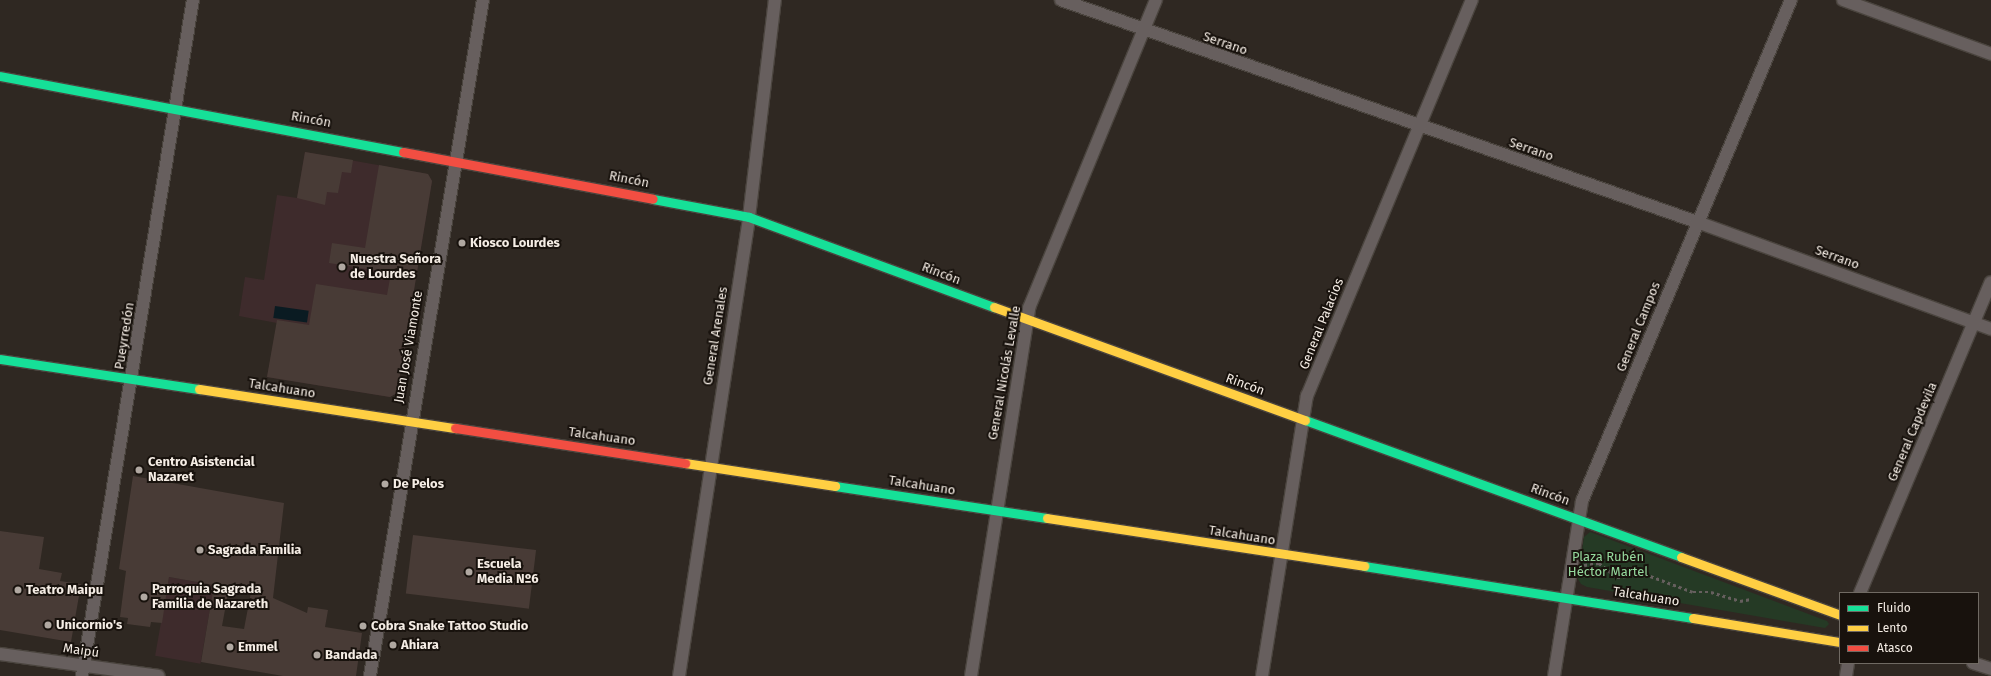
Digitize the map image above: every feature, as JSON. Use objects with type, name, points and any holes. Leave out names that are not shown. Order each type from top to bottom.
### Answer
[{"type":"street","name":"Pueyrredón","points":[[82,671],[132,379],[193,0]]},
{"type":"street","name":"Juan José Viamonte","points":[[370,676],[410,422],[457,161],[483,0]]},
{"type":"street","name":"General Arenales","points":[[679,676],[749,217],[775,0]]},
{"type":"street","name":"Serrano","points":[[1061,0],[1143,30],[1697,222],[1991,329]]},
{"type":"street","name":"General Nicolás Levalle","points":[[971,676],[996,511],[1027,321],[1032,301],[1156,0]]},
{"type":"street","name":"General Palacios","points":[[1262,676],[1307,396],[1472,0]]},
{"type":"street","name":"General Campos","points":[[1554,676],[1577,520],[1582,501],[1697,222],[1791,0]]},
{"type":"street","points":[[1843,0],[1991,54]]},
{"type":"street","name":"Rincón","points":[[0,76],[749,217],[1027,321],[1839,615]]},
{"type":"street","name":"General Capdevila","points":[[1860,592],[1991,282]]},
{"type":"street","name":"Talcahuano","points":[[0,359],[710,466],[1281,556],[1566,597],[1839,642]]},
{"type":"street","name":"Maipú","points":[[0,654],[82,671],[158,676]]},
{"type":"street","points":[[1846,676],[1848,664]]},
{"type":"street","points":[[1976,664],[1991,669]]},
{"type":"path","points":[[1570,569],[1598,564],[1617,576],[1645,574],[1693,592],[1711,592],[1740,601],[1752,598],[1762,587]]},
{"type":"shaded area","name":"Nuestra Señora de Lourdes","points":[[305,152],[428,174],[432,181],[397,393],[390,397],[267,377],[277,323],[239,316],[245,277],[264,280],[277,195],[297,198]]},
{"type":"shaded area","points":[[169,577],[214,585],[200,664],[155,656]]},
{"type":"green space","name":"Plaza Rubén Héctor Martel","points":[[1590,532],[1827,621],[1829,624],[1825,628],[1587,587],[1581,584],[1578,579],[1584,537]]},
{"type":"water","points":[[275,306],[309,311],[307,323],[273,318]]},
{"type":"building","points":[[305,152],[353,160],[351,173],[342,172],[338,193],[327,192],[325,205],[297,198]]},
{"type":"building","points":[[379,165],[428,174],[432,181],[397,393],[390,397],[267,377],[277,320],[309,325],[316,284],[387,295],[391,273],[329,263],[332,243],[365,248]]},
{"type":"building","points":[[133,476],[284,503],[273,598],[307,613],[308,607],[328,610],[325,627],[362,633],[356,676],[283,676],[201,662],[214,585],[169,577],[162,623],[151,622],[150,627],[127,624],[128,618],[120,617],[126,571],[119,569]],"holes":[[[229,588],[251,592],[244,629],[222,626]]]},
{"type":"building","points":[[0,531],[44,537],[39,569],[62,573],[60,581],[81,584],[71,642],[0,630]]},
{"type":"building","name":"Escuela Media Nº6","points":[[413,535],[536,550],[529,609],[406,594]]},
{"type":"traffic: fast","points":[[0,76],[403,152]]},
{"type":"traffic: fast","points":[[653,199],[749,217],[994,307]]},
{"type":"traffic: fast","points":[[0,359],[199,389]]},
{"type":"traffic: fast","points":[[1305,420],[1681,557]]},
{"type":"traffic: fast","points":[[835,486],[1047,518]]},
{"type":"traffic: fast","points":[[1364,566],[1693,618]]},
{"type":"traffic: slow","points":[[994,307],[1305,420]]},
{"type":"traffic: slow","points":[[199,389],[455,428]]},
{"type":"traffic: slow","points":[[685,463],[835,486]]},
{"type":"traffic: slow","points":[[1047,518],[1364,566]]},
{"type":"traffic: slow","points":[[1681,557],[1839,615]]},
{"type":"traffic: slow","points":[[1693,618],[1839,642]]},
{"type":"traffic: jam","points":[[403,152],[653,199]]},
{"type":"traffic: jam","points":[[455,428],[685,463]]},
{"type":"place","name":"Kiosco Lourdes","points":[[462,243]]},
{"type":"place","name":"Nuestra Señora de Lourdes","points":[[342,267]]},
{"type":"place","name":"Centro Asistencial Nazaret","points":[[139,470]]},
{"type":"place","name":"De Pelos","points":[[385,484]]},
{"type":"place","name":"Sagrada Familia","points":[[200,550]]},
{"type":"place","name":"Escuela Media Nº6","points":[[469,572]]},
{"type":"place","name":"Teatro Maipu","points":[[18,590]]},
{"type":"place","name":"Parroquia Sagrada Familia de Nazareth","points":[[144,597]]},
{"type":"place","name":"Unicornio's","points":[[48,625]]},
{"type":"place","name":"Cobra Snake Tattoo Studio","points":[[363,626]]},
{"type":"place","name":"Ahiara","points":[[393,645]]},
{"type":"place","name":"Emmel","points":[[230,647]]},
{"type":"place","name":"Bandada","points":[[317,655]]}]
